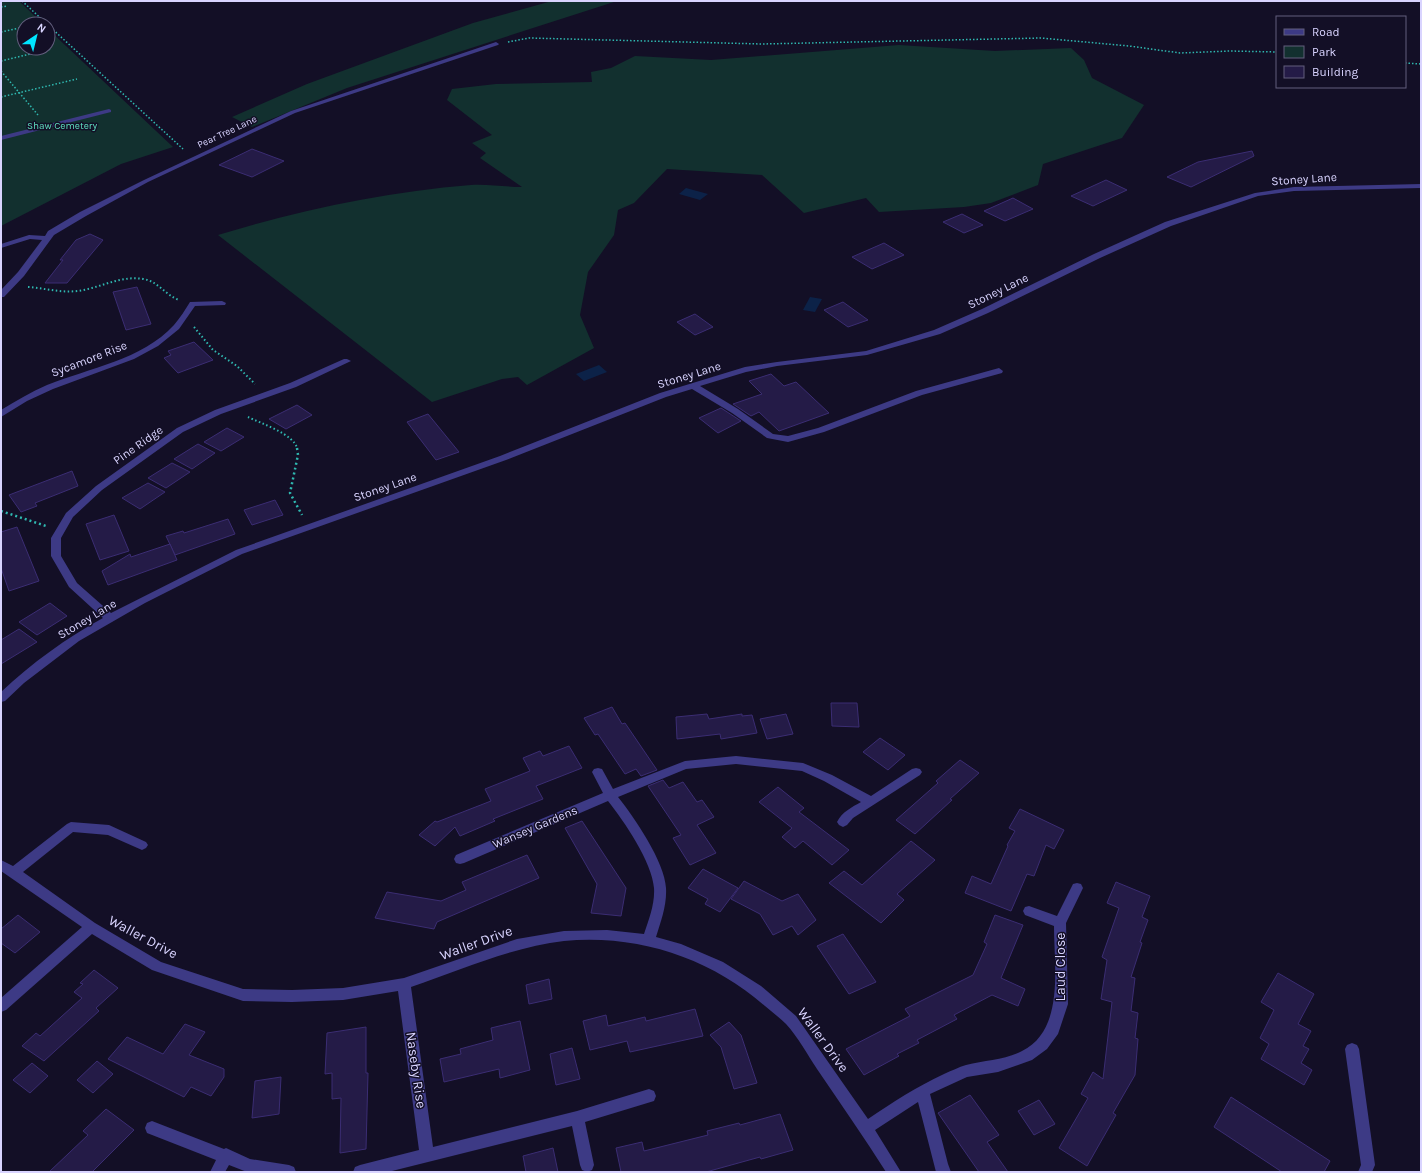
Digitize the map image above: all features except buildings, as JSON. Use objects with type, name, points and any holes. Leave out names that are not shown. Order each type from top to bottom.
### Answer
[{"type":"street","name":"Pear Tree Lane","points":[[1,295],[10,287],[48,238],[59,227],[193,158],[293,112],[496,44]]},
{"type":"street","points":[[1,138],[109,111]]},
{"type":"street","name":"Stoney Lane","points":[[1,698],[20,680],[75,638],[141,601],[239,552],[503,458],[663,394],[745,370],[777,364],[867,353],[937,332],[985,311],[1097,256],[1168,224],[1256,194],[1294,189],[1421,186]]},
{"type":"street","points":[[1,246],[29,237],[48,238]]},
{"type":"street","points":[[193,304],[222,302]]},
{"type":"street","name":"Sycamore Rise","points":[[1,414],[15,403],[39,391],[119,362],[141,352],[164,337],[184,319],[193,304]]},
{"type":"street","name":"Pine Ridge","points":[[110,618],[73,585],[56,556],[56,538],[69,515],[99,488],[180,430],[232,407],[293,385],[347,360]]},
{"type":"street","points":[[693,386],[735,410],[770,436],[788,439],[821,430],[919,393],[999,371]]},
{"type":"street","name":"Wansey Gardens","points":[[460,859],[610,795],[685,765],[736,760],[803,767],[840,784],[870,801]]},
{"type":"street","points":[[598,772],[610,795],[629,818],[655,868],[660,888],[658,908],[649,940]]},
{"type":"street","points":[[843,822],[849,815],[916,772]]},
{"type":"street","points":[[14,872],[71,827],[109,830],[142,845]]},
{"type":"street","name":"Waller Drive","points":[[1,865],[14,872],[91,927],[157,966],[243,995],[292,996],[343,994],[404,984],[517,945],[564,936],[607,935],[649,940],[676,948],[718,966],[762,995],[791,1020],[866,1128],[894,1172]]},
{"type":"street","name":"Laud Close","points":[[866,1128],[922,1091],[966,1071],[998,1066],[1027,1056],[1042,1045],[1053,1030],[1061,1004],[1060,923],[1077,888]]},
{"type":"street","name":"Laud Close","points":[[1029,911],[1060,923]]},
{"type":"street","points":[[1,1006],[91,927]]},
{"type":"street","name":"Naseby Rise","points":[[404,984],[427,1155]]},
{"type":"street","points":[[1352,1049],[1368,1165],[1365,1172]]},
{"type":"street","points":[[922,1091],[941,1167],[944,1172]]},
{"type":"street","points":[[360,1172],[577,1118],[649,1096]]},
{"type":"street","points":[[577,1118],[587,1165]]},
{"type":"street","points":[[152,1128],[226,1155],[250,1166],[288,1172]]},
{"type":"street","points":[[217,1172],[226,1155]]},
{"type":"path","points":[[22,1],[38,16]]},
{"type":"path","points":[[1,8],[6,6]]},
{"type":"path","points":[[1,32],[16,29]]},
{"type":"path","points":[[56,33],[193,158]]},
{"type":"path","points":[[496,44],[529,38],[762,44],[1042,38],[1129,46],[1180,53],[1230,51],[1276,52]]},
{"type":"path","points":[[1,61],[22,56]]},
{"type":"path","points":[[1406,63],[1421,64]]},
{"type":"path","points":[[1,71],[47,126]]},
{"type":"path","points":[[1,97],[77,79]]},
{"type":"path","points":[[10,287],[76,292],[115,281],[138,279],[152,281],[174,298],[193,304]]},
{"type":"path","points":[[184,319],[199,332],[213,350],[247,374],[255,384],[260,396]]},
{"type":"path","points":[[232,407],[237,411],[288,436],[297,446],[298,455],[290,493],[309,526]]},
{"type":"path","points":[[1,511],[37,524],[60,530]]},
{"type":"green space","name":"Shaw Cemetery","points":[[1,1],[19,1],[35,16],[16,16],[16,56],[56,56],[56,37],[173,147],[121,164],[1,226]]},
{"type":"green space","points":[[552,1],[617,1],[347,88],[252,127],[232,117],[307,84],[473,23]]},
{"type":"green space","points":[[899,45],[995,51],[1071,48],[1084,60],[1092,78],[1144,105],[1122,138],[1043,164],[1038,185],[991,203],[964,207],[879,212],[866,198],[804,213],[762,175],[667,169],[634,203],[618,210],[614,235],[588,272],[580,315],[594,348],[527,385],[518,377],[502,379],[432,402],[218,235],[311,210],[375,197],[471,185],[522,187],[480,158],[486,153],[472,143],[492,135],[447,100],[452,89],[496,84],[592,82],[591,72],[611,68],[635,56],[711,60]]},
{"type":"water","points":[[686,188],[708,194],[700,200],[679,194]]},
{"type":"water","points":[[810,297],[822,299],[815,312],[803,310]]},
{"type":"water","points":[[599,365],[607,372],[584,381],[576,374]]}]
